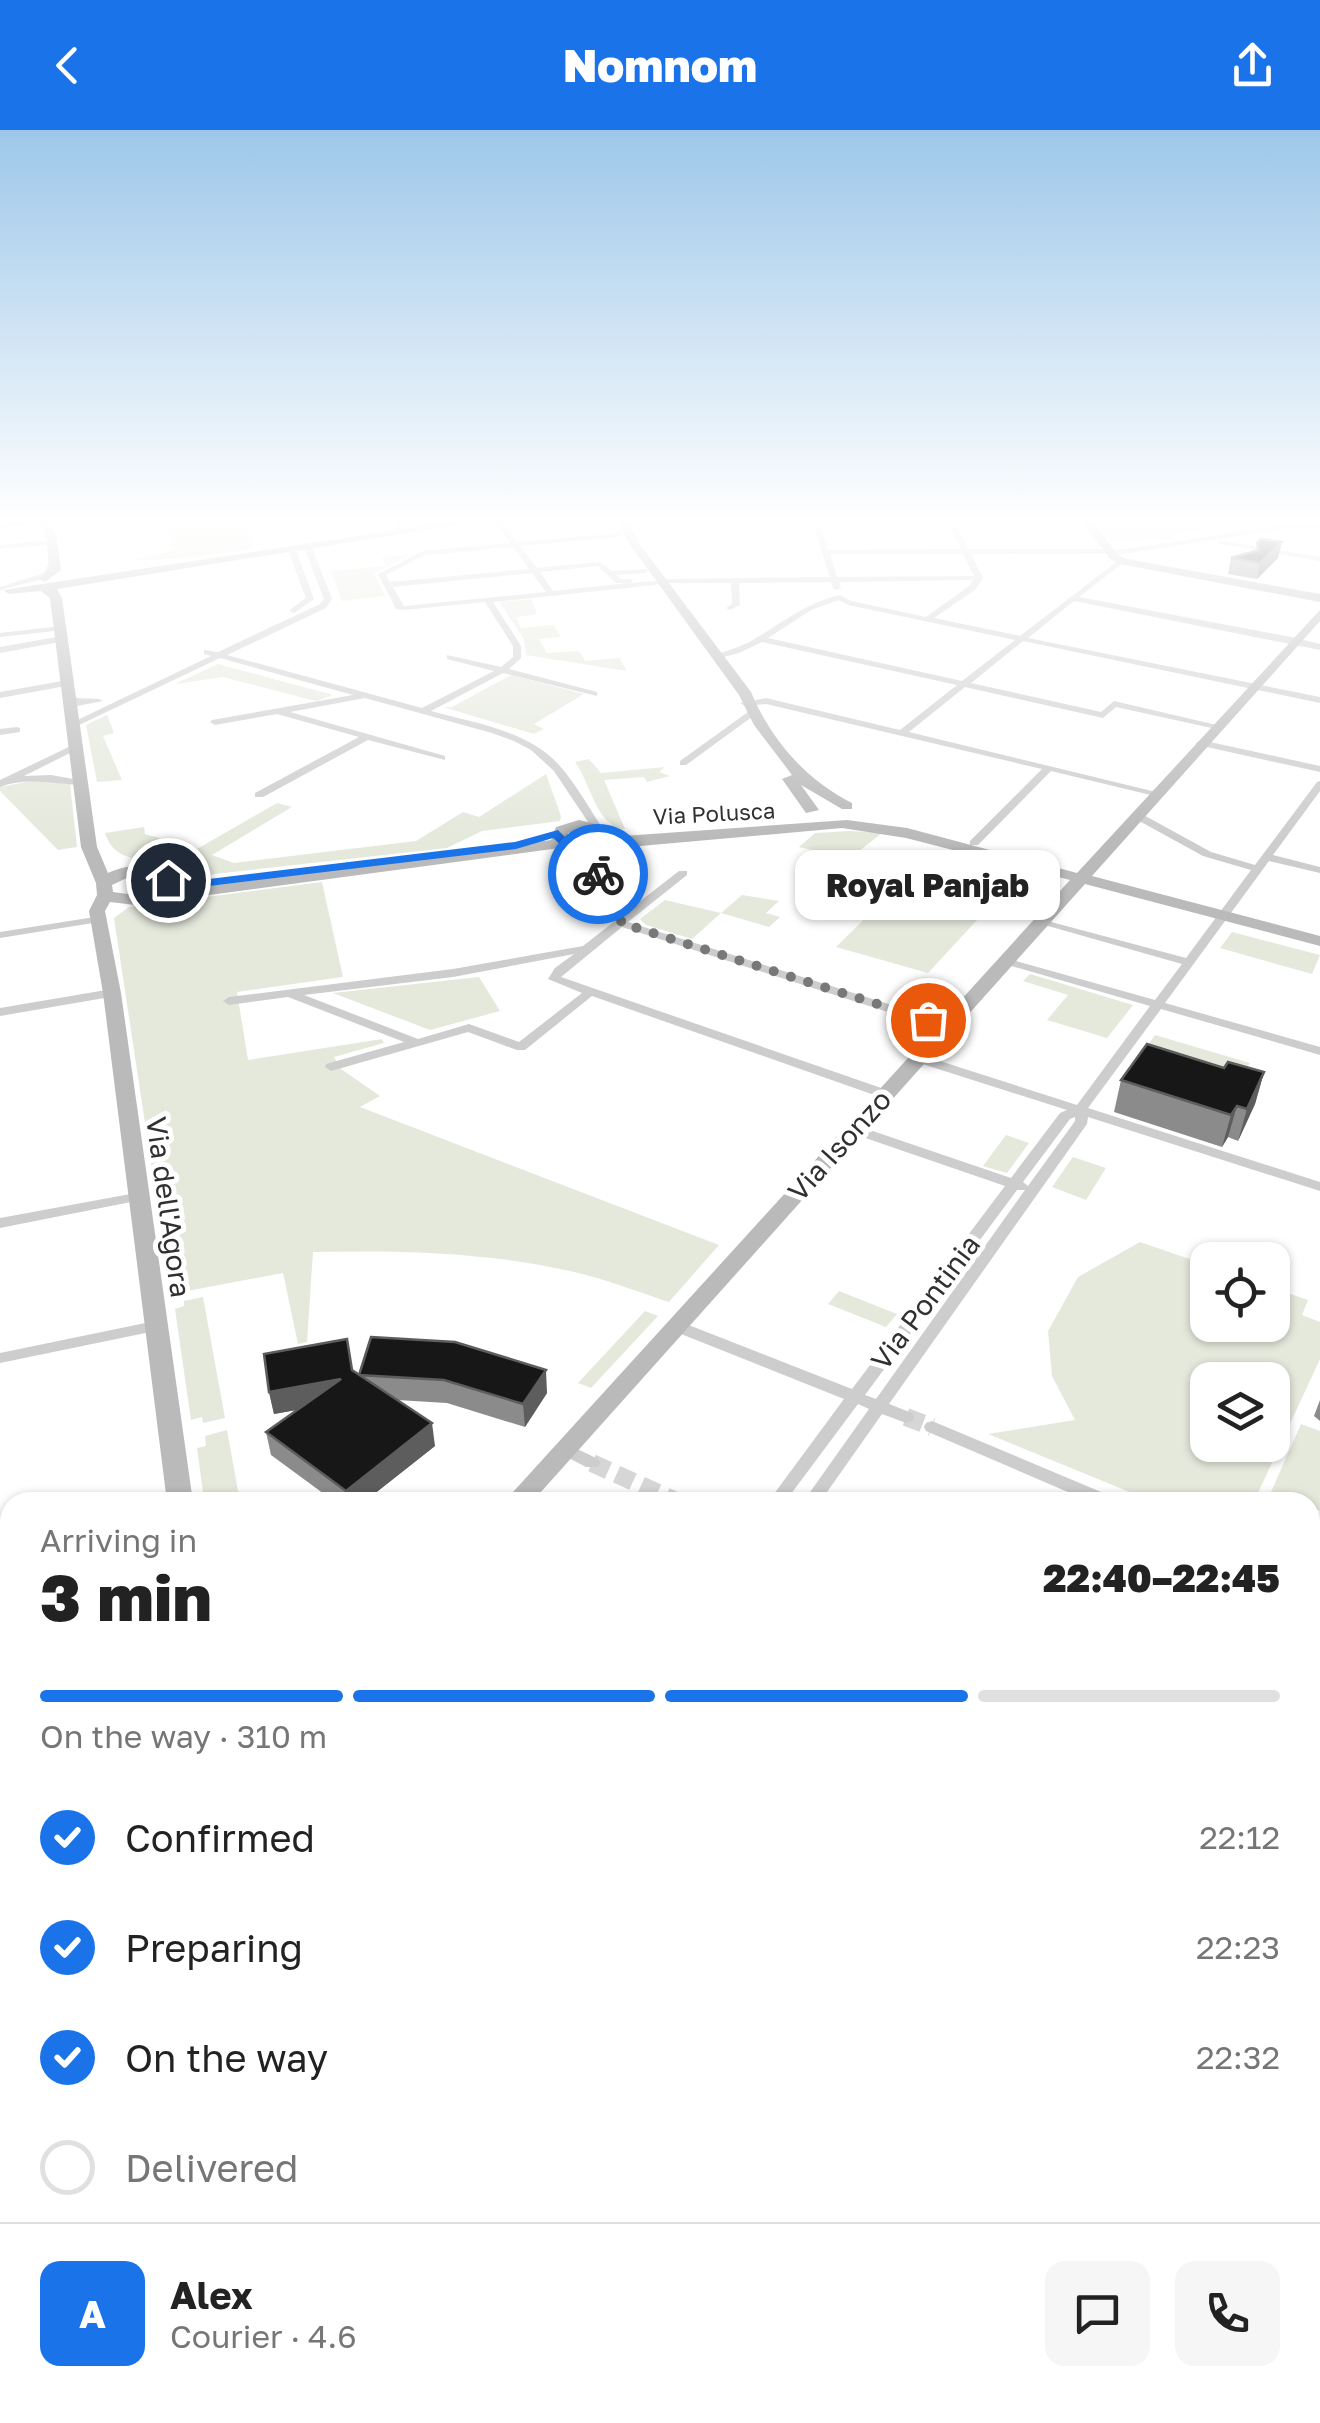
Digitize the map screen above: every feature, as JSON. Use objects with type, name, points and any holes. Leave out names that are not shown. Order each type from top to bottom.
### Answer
[{"type":"street","name":"Via dell'Agora","points":[[61,625],[90,838],[101,882],[97,912],[112,993],[136,1197],[179,1492]]},
{"type":"street","points":[[72,705],[99,702],[264,625]]},
{"type":"street","points":[[0,695],[72,705],[130,698],[284,625]]},
{"type":"street","points":[[424,711],[514,662],[519,650],[502,625]]},
{"type":"street","points":[[690,625],[714,656],[735,696],[808,784],[846,817]]},
{"type":"street","points":[[714,656],[734,653],[781,625]]},
{"type":"street","points":[[957,625],[1320,700]]},
{"type":"street","points":[[902,733],[1038,625]]},
{"type":"street","points":[[1212,625],[1320,647]]},
{"type":"street","name":"Via Isonzo","points":[[526,1492],[1310,625]]},
{"type":"street","points":[[0,634],[62,634]]},
{"type":"street","points":[[0,650],[62,634]]},
{"type":"street","points":[[246,634],[260,638]]},
{"type":"street","points":[[758,639],[1103,715],[1114,704],[1216,726]]},
{"type":"street","points":[[206,652],[424,711],[532,746],[560,768],[596,837],[592,864]]},
{"type":"street","points":[[450,657],[594,694]]},
{"type":"street","points":[[326,703],[348,691]]},
{"type":"street","points":[[117,694],[130,698]]},
{"type":"street","points":[[215,722],[366,696]]},
{"type":"street","points":[[683,764],[766,701],[1156,793]]},
{"type":"street","points":[[278,711],[442,758]]},
{"type":"street","points":[[750,712],[751,726],[811,810]]},
{"type":"street","points":[[0,732],[17,730]]},
{"type":"street","points":[[259,795],[368,736]]},
{"type":"street","points":[[1201,743],[1320,769]]},
{"type":"street","points":[[5,782],[77,746]]},
{"type":"street","points":[[974,843],[1049,768]]},
{"type":"street","points":[[5,782],[51,778],[82,784]]},
{"type":"street","name":"Via Pontinia","points":[[783,1492],[1065,1116],[1081,1109],[1320,784]]},
{"type":"street","name":"Via Polusca","points":[[150,897],[565,837],[777,825],[831,804],[846,817],[1082,875]]},
{"type":"street","points":[[580,806],[565,837],[592,864],[622,913],[621,923]]},
{"type":"street","points":[[1299,813],[1316,816]]},
{"type":"street","points":[[1136,814],[1207,854],[1258,870]]},
{"type":"street","name":"Via Polusca","points":[[596,837],[846,817],[974,843],[1082,875]]},
{"type":"street","name":"Via Polusca","points":[[168,880],[209,882],[565,837]]},
{"type":"street","points":[[0,935],[101,919],[111,907],[150,897],[164,889],[168,880],[157,872],[118,864],[90,838]]},
{"type":"street","points":[[1266,857],[1320,870]]},
{"type":"street","points":[[101,882],[118,864]]},
{"type":"street","points":[[101,882],[137,870]]},
{"type":"street","points":[[554,979],[558,970],[683,873]]},
{"type":"street","points":[[1082,875],[1320,938]]},
{"type":"street","points":[[898,876],[1188,962]]},
{"type":"street","points":[[101,882],[126,901]]},
{"type":"street","points":[[621,923],[945,1026]]},
{"type":"street","points":[[230,1001],[543,958],[589,947]]},
{"type":"street","points":[[543,958],[554,979],[589,993],[885,1094]]},
{"type":"street","points":[[1005,961],[1320,1051]]},
{"type":"street","points":[[0,1012],[112,993]]},
{"type":"street","points":[[331,1067],[468,1028],[521,1047],[589,993]]},
{"type":"street","points":[[288,994],[415,1042]]},
{"type":"street","points":[[917,1058],[1320,1187]]},
{"type":"street","name":"Via Pontinia","points":[[817,1492],[1035,1192],[1082,1122],[1081,1109]]},
{"type":"street","points":[[853,1129],[1035,1192]]},
{"type":"street","points":[[0,1223],[136,1197]]},
{"type":"street","points":[[0,1358],[155,1326]]},
{"type":"street","points":[[676,1326],[906,1417]]},
{"type":"street","points":[[932,1428],[1084,1492]]},
{"type":"street","points":[[565,1450],[592,1463]]},
{"type":"shaded area","points":[[515,625],[554,625],[561,637],[539,639],[547,653],[579,651],[585,661],[619,658],[627,671],[526,655],[524,639]]},
{"type":"shaded area","points":[[218,664],[333,695],[316,701],[223,677],[175,684]]},
{"type":"shaded area","points":[[511,675],[584,694],[534,724],[544,729],[534,734],[443,707],[452,707]]},
{"type":"shaded area","points":[[107,715],[114,733],[103,736],[122,780],[97,782],[86,725]]},
{"type":"shaded area","points":[[589,759],[601,773],[665,767],[659,772],[670,776],[647,782],[644,777],[604,780],[625,829],[607,821],[595,803],[575,762]]},
{"type":"shaded area","points":[[546,774],[560,821],[482,831],[447,848],[197,876],[122,855],[105,833],[144,827],[145,834],[197,849],[277,803],[292,807],[212,855],[234,863],[416,841],[463,812],[479,817]]},
{"type":"shaded area","points":[[37,780],[70,784],[77,847],[58,850],[0,791],[0,787]]},
{"type":"shaded area","points":[[815,833],[882,833],[849,859],[799,847]]},
{"type":"shaded area","points":[[903,881],[991,905],[928,973],[836,947]]},
{"type":"shaded area","points":[[322,882],[343,977],[237,992],[248,1060],[382,1039],[384,1043],[334,1057],[341,1069],[380,1096],[360,1107],[719,1245],[669,1302],[586,1275],[509,1260],[412,1252],[313,1252],[307,1342],[298,1344],[283,1273],[182,1292],[181,1287],[170,1289],[114,918],[129,907]]},
{"type":"shaded area","points":[[742,895],[779,901],[766,913],[780,917],[769,927],[721,913]]},
{"type":"shaded area","points":[[665,900],[721,913],[692,939],[646,925],[640,919]]},
{"type":"shaded area","points":[[1232,932],[1320,955],[1312,974],[1220,948]]},
{"type":"shaded area","points":[[1030,974],[1133,1005],[1107,1038],[1047,1020],[1068,995],[1023,981]]},
{"type":"shaded area","points":[[479,977],[500,1011],[430,1030],[333,993]]},
{"type":"shaded area","points":[[1155,1035],[1250,1063],[1240,1079],[1144,1050]]},
{"type":"shaded area","points":[[1006,1135],[1029,1143],[1007,1173],[983,1166]]},
{"type":"shaded area","points":[[1073,1157],[1106,1168],[1086,1200],[1052,1187]]},
{"type":"shaded area","points":[[1140,1242],[1190,1259],[1190,1342],[1290,1342],[1290,1294],[1308,1300],[1302,1315],[1320,1322],[1320,1359],[1290,1424],[1290,1362],[1190,1362],[1190,1462],[1272,1462],[1258,1492],[1130,1492],[988,1434],[1075,1420],[1052,1376],[1048,1331],[1078,1277]]},
{"type":"shaded area","points":[[839,1291],[897,1314],[886,1327],[828,1304]]},
{"type":"shaded area","points":[[203,1297],[225,1418],[203,1423],[202,1417],[191,1420],[175,1309],[184,1306],[184,1301]]},
{"type":"shaded area","points":[[645,1311],[658,1316],[591,1388],[578,1383]]},
{"type":"shaded area","points":[[1301,1424],[1320,1431],[1320,1492],[1271,1492],[1284,1462],[1290,1462],[1290,1449]]},
{"type":"shaded area","points":[[227,1430],[238,1492],[203,1492],[197,1448],[206,1446],[205,1436]]},
{"type":"building","points":[[1147,1044],[1224,1068],[1228,1062],[1264,1072],[1247,1109],[1237,1106],[1231,1115],[1121,1080]]},
{"type":"building","points":[[371,1337],[455,1342],[546,1370],[523,1404],[444,1380],[359,1375]]},
{"type":"building","points":[[347,1339],[352,1370],[432,1423],[346,1491],[266,1432],[341,1379],[269,1392],[264,1354]]},
{"type":"tunnel","points":[[906,1417],[932,1427]]},
{"type":"tunnel","points":[[592,1463],[656,1492]]},
{"type":"way so far","points":[[598,874],[622,913],[621,923],[928,1020]]},
{"type":"place","name":"Royal Panjab","points":[[928,1020]]},
{"type":"route","points":[[168,880],[209,882],[403,860],[516,846],[558,833],[559,840],[567,844],[590,845],[592,864],[598,874]]}]
